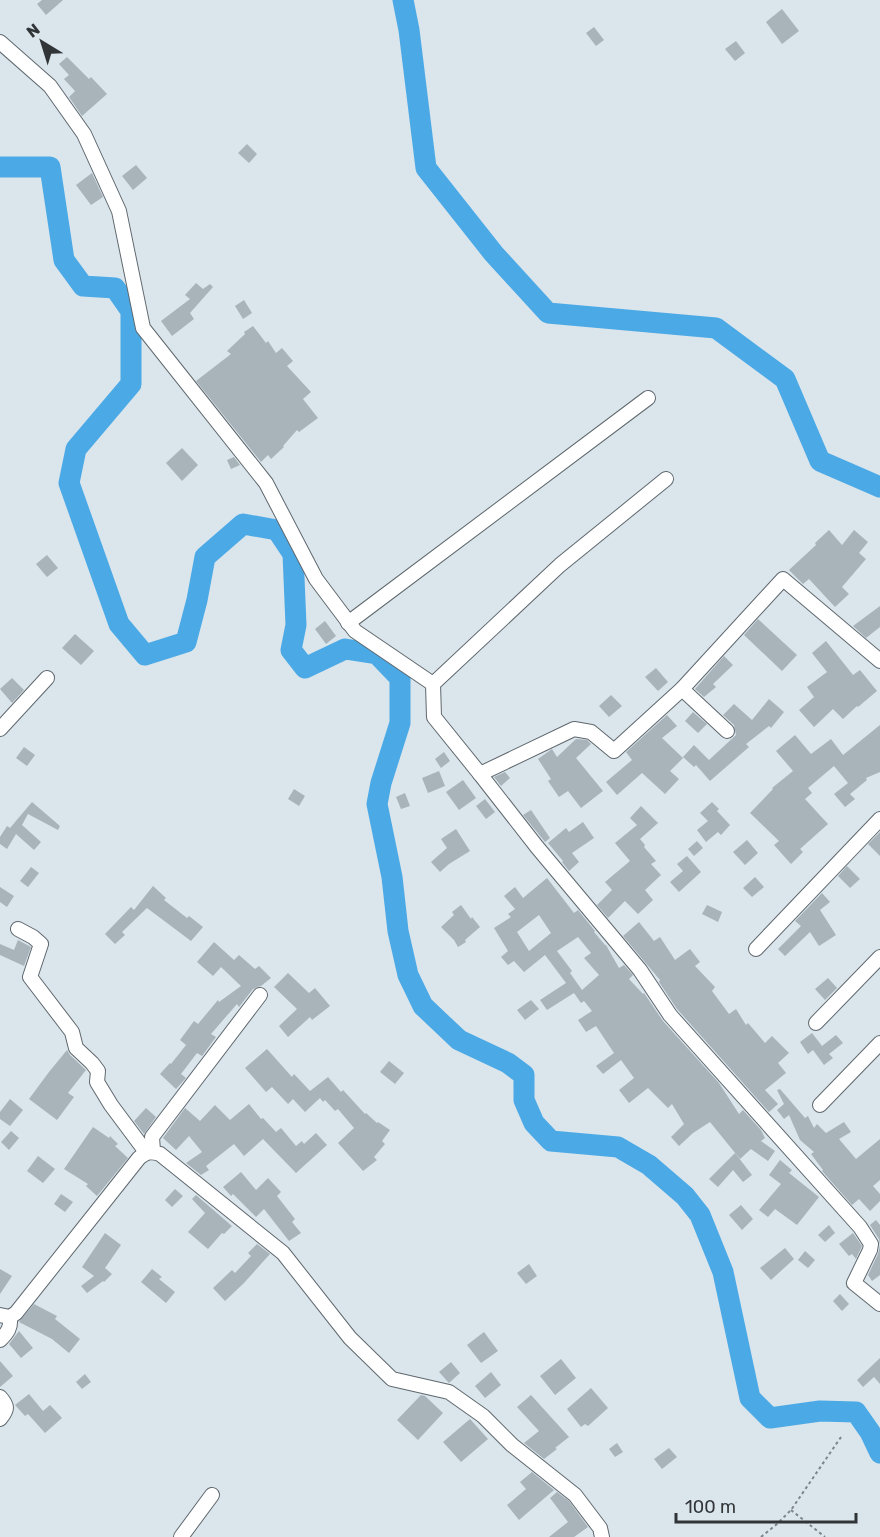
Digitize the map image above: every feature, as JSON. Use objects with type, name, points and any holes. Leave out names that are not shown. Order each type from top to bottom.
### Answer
[{"type":"street","points":[[0,42],[50,86],[84,134],[119,211],[143,328],[266,483],[316,579],[348,623],[355,631],[433,684]]},
{"type":"street","points":[[348,623],[648,398]]},
{"type":"street","points":[[666,479],[560,565],[433,684],[434,717],[537,847],[640,970],[670,1015],[860,1227],[870,1244],[870,1250],[854,1283],[880,1304]]},
{"type":"street","points":[[480,774],[574,729],[591,732],[615,751],[682,688],[783,579],[880,661]]},
{"type":"street","points":[[0,729],[46,678]]},
{"type":"street","points":[[682,688],[727,731]]},
{"type":"street","points":[[756,949],[880,819]]},
{"type":"street","points":[[18,929],[41,944],[30,977],[72,1032],[76,1048],[98,1071],[97,1082],[111,1106],[149,1152]]},
{"type":"street","points":[[816,1023],[880,957]]},
{"type":"street","points":[[149,1152],[152,1137],[260,995]]},
{"type":"street","points":[[820,1105],[880,1043]]},
{"type":"street","points":[[0,1340],[11,1326],[5,1316],[16,1313],[138,1158],[149,1152],[160,1154],[283,1253],[350,1338],[392,1379],[449,1392],[483,1416],[512,1445],[575,1495],[600,1528],[602,1537]]},
{"type":"street","points":[[0,1397],[7,1408],[0,1419]]},
{"type":"street","points":[[181,1537],[212,1495]]},
{"type":"path","points":[[761,1537],[791,1510],[841,1437]]},
{"type":"path","points":[[791,1510],[825,1537]]},
{"type":"building","points":[[42,0],[63,0],[46,15],[37,4]]},
{"type":"building","points":[[782,9],[799,31],[782,44],[766,22]]},
{"type":"building","points":[[594,27],[604,40],[596,46],[586,33]]},
{"type":"building","points":[[736,41],[745,53],[735,61],[725,49]]},
{"type":"building","points":[[67,57],[107,94],[82,116],[69,97],[75,91],[64,79],[69,75],[59,64]]},
{"type":"building","points":[[247,144],[257,154],[249,163],[238,153]]},
{"type":"building","points":[[136,165],[147,178],[133,190],[122,176]]},
{"type":"building","points":[[92,173],[103,197],[91,205],[76,185]]},
{"type":"building","points":[[196,283],[203,289],[210,284],[213,287],[190,313],[194,319],[172,336],[161,321],[190,299],[185,295]]},
{"type":"building","points":[[244,300],[252,313],[243,319],[235,306]]},
{"type":"building","points":[[253,326],[276,353],[282,348],[293,361],[287,366],[311,392],[303,399],[318,418],[299,432],[297,430],[271,459],[268,455],[261,462],[196,381],[231,354],[227,351],[245,334],[244,332]]},
{"type":"building","points":[[182,448],[198,465],[182,481],[166,463]]},
{"type":"building","points":[[234,457],[240,465],[231,469],[227,460]]},
{"type":"building","points":[[829,530],[842,545],[854,530],[868,542],[859,553],[866,559],[842,587],[849,594],[835,607],[809,579],[803,584],[789,570]]},
{"type":"building","points":[[47,555],[58,568],[47,577],[36,564]]},
{"type":"building","points":[[880,606],[880,627],[866,638],[853,626]]},
{"type":"building","points":[[758,619],[797,655],[782,671],[744,635]]},
{"type":"building","points":[[325,621],[336,636],[326,644],[315,629]]},
{"type":"building","points":[[75,634],[94,651],[81,665],[62,648]]},
{"type":"building","points":[[826,641],[853,675],[860,670],[877,691],[843,719],[833,709],[814,727],[799,710],[814,697],[807,687],[827,672],[812,653]]},
{"type":"building","points":[[724,656],[733,665],[713,684],[716,687],[704,697],[695,689]]},
{"type":"building","points":[[656,668],[668,682],[658,691],[645,677]]},
{"type":"building","points":[[12,678],[24,690],[12,703],[0,689]]},
{"type":"building","points":[[611,695],[622,706],[609,717],[599,706]]},
{"type":"building","points":[[769,699],[784,712],[771,728],[769,726],[746,744],[749,747],[710,781],[696,765],[694,767],[683,757],[694,745],[709,760],[736,735],[734,725],[723,715],[734,704],[752,720]]},
{"type":"building","points":[[693,712],[707,724],[698,733],[685,721]]},
{"type":"building","points":[[667,715],[677,726],[662,738],[683,758],[670,771],[679,779],[665,794],[642,773],[617,795],[606,782],[632,760],[626,752]]},
{"type":"building","points":[[880,725],[880,772],[866,778],[867,780],[850,794],[855,799],[845,807],[834,794],[848,783],[834,766],[808,788],[812,793],[805,799],[828,824],[800,849],[803,852],[791,864],[774,845],[779,841],[750,813],[772,788],[793,771],[776,751],[795,735],[811,754],[831,739],[843,755]]},
{"type":"building","points":[[576,739],[587,740],[591,744],[576,758],[603,791],[581,808],[568,791],[559,797],[548,781],[551,779],[538,759],[552,749],[557,757]]},
{"type":"building","points":[[24,747],[35,755],[27,766],[16,758]]},
{"type":"building","points":[[444,752],[450,761],[441,768],[435,759]]},
{"type":"building","points":[[439,771],[445,786],[428,793],[422,778]]},
{"type":"building","points":[[505,772],[510,778],[501,786],[494,777]]},
{"type":"building","points":[[463,780],[476,798],[459,810],[446,792]]},
{"type":"building","points":[[294,789],[305,796],[299,806],[288,799]]},
{"type":"building","points":[[405,793],[410,806],[401,809],[396,797]]},
{"type":"building","points":[[485,799],[495,812],[486,819],[476,806]]},
{"type":"building","points":[[32,802],[60,826],[58,830],[28,814],[22,825],[41,842],[34,850],[16,834],[7,849],[0,844],[0,837],[7,826],[10,828]]},
{"type":"building","points":[[712,802],[730,825],[721,835],[718,832],[706,842],[697,830],[708,821],[700,813]]},
{"type":"building","points":[[641,806],[658,823],[640,839],[656,861],[651,864],[661,875],[645,890],[653,900],[638,914],[625,901],[608,918],[597,905],[612,890],[605,882],[630,861],[615,843],[637,825],[630,818]]},
{"type":"building","points":[[531,810],[550,838],[545,842],[523,815]]},
{"type":"building","points":[[583,822],[594,838],[572,853],[579,862],[569,871],[548,843],[566,828],[569,832]]},
{"type":"building","points":[[456,829],[470,851],[440,872],[431,862],[447,848],[441,839]]},
{"type":"building","points":[[880,832],[880,856],[868,844]]},
{"type":"building","points":[[747,840],[758,853],[745,865],[733,852]]},
{"type":"building","points":[[697,841],[703,848],[694,856],[688,849]]},
{"type":"building","points":[[687,856],[701,872],[679,892],[670,882],[683,871],[677,864]]},
{"type":"building","points":[[847,866],[860,879],[850,888],[838,876]]},
{"type":"building","points":[[31,867],[39,873],[28,887],[20,881]]},
{"type":"building","points":[[755,877],[764,887],[752,897],[743,888]]},
{"type":"building","points":[[547,878],[574,913],[578,910],[606,945],[619,968],[624,965],[633,975],[629,979],[644,993],[663,1021],[719,1083],[739,1114],[743,1110],[761,1130],[765,1138],[761,1141],[775,1151],[768,1161],[751,1149],[740,1159],[710,1122],[679,1146],[671,1137],[684,1124],[672,1104],[668,1108],[648,1088],[629,1103],[619,1090],[634,1078],[621,1060],[603,1074],[596,1066],[614,1053],[596,1026],[586,1032],[578,1020],[592,1011],[584,1001],[581,1003],[574,993],[547,1010],[540,1000],[566,983],[545,955],[524,972],[514,961],[508,965],[501,957],[508,951],[494,928],[511,917],[508,914],[515,909],[504,896],[515,887],[523,898]],"holes":[[[539,915],[551,933],[529,951],[517,932]],[[578,937],[591,953],[584,958],[599,975],[582,990],[570,973],[572,971],[557,951]]]},
{"type":"building","points":[[153,886],[166,898],[164,900],[203,927],[191,941],[147,908],[122,932],[125,935],[115,944],[105,934],[131,907],[134,910]]},
{"type":"building","points":[[0,887],[14,896],[7,907],[0,902]]},
{"type":"building","points":[[822,893],[830,902],[820,910],[836,935],[819,946],[810,932],[785,956],[778,949],[801,926],[795,921]]},
{"type":"building","points":[[461,905],[480,927],[458,947],[441,927],[454,915],[452,912]]},
{"type":"building","points":[[707,905],[722,912],[718,922],[702,914]]},
{"type":"building","points":[[639,922],[654,941],[660,937],[675,960],[690,949],[700,962],[695,966],[715,987],[712,991],[729,1014],[736,1009],[746,1025],[748,1023],[765,1043],[772,1036],[789,1053],[778,1063],[786,1073],[765,1090],[778,1104],[769,1112],[677,1009],[659,982],[660,980],[623,936]]},
{"type":"building","points":[[18,940],[31,947],[24,966],[0,955],[0,944],[14,950]]},
{"type":"building","points":[[214,942],[234,960],[239,955],[255,969],[259,966],[271,978],[253,989],[239,1007],[237,1004],[211,1034],[216,1037],[202,1056],[197,1053],[181,1074],[186,1078],[176,1089],[160,1074],[186,1045],[180,1040],[194,1021],[198,1024],[218,1000],[219,1002],[241,986],[221,967],[213,976],[197,962]]},
{"type":"building","points":[[288,973],[309,993],[315,988],[330,1006],[312,1020],[310,1017],[288,1037],[279,1026],[297,1009],[274,987]]},
{"type":"building","points":[[828,978],[837,988],[825,1000],[815,989]]},
{"type":"building","points":[[531,1000],[539,1009],[525,1020],[517,1010]]},
{"type":"building","points":[[812,1033],[822,1046],[836,1035],[843,1043],[829,1054],[833,1058],[824,1065],[813,1050],[808,1054],[800,1042]]},
{"type":"building","points":[[267,1049],[292,1077],[294,1074],[310,1091],[328,1077],[365,1114],[390,1130],[382,1141],[385,1144],[374,1157],[377,1160],[363,1171],[338,1143],[354,1128],[338,1109],[335,1111],[325,1100],[323,1102],[320,1098],[305,1112],[293,1099],[288,1104],[272,1087],[266,1092],[245,1068]]},
{"type":"building","points":[[67,1050],[86,1070],[68,1093],[74,1097],[57,1120],[29,1099]]},
{"type":"building","points":[[389,1061],[404,1073],[395,1084],[380,1072]]},
{"type":"building","points":[[780,1089],[805,1118],[808,1116],[814,1128],[817,1124],[826,1133],[844,1122],[851,1132],[839,1139],[856,1159],[880,1139],[880,1180],[873,1186],[880,1194],[880,1201],[870,1211],[859,1199],[852,1205],[822,1171],[811,1154],[814,1152],[800,1140],[789,1115],[784,1119],[777,1110],[784,1104],[777,1090]]},
{"type":"building","points":[[10,1099],[23,1110],[10,1126],[0,1119],[0,1112]]},
{"type":"building","points":[[249,1104],[276,1132],[281,1128],[296,1146],[302,1141],[304,1144],[316,1133],[327,1145],[296,1173],[263,1139],[244,1156],[234,1144],[206,1166],[209,1170],[201,1175],[186,1163],[202,1152],[189,1136],[176,1150],[163,1138],[185,1108],[200,1121],[215,1105],[230,1120]]},
{"type":"building","points":[[146,1108],[156,1117],[144,1134],[134,1121]]},
{"type":"building","points":[[93,1127],[109,1138],[110,1136],[118,1144],[115,1146],[128,1158],[97,1196],[86,1186],[88,1184],[64,1169]]},
{"type":"building","points":[[11,1131],[19,1138],[9,1150],[1,1142]]},
{"type":"building","points":[[735,1153],[752,1175],[743,1182],[733,1170],[718,1187],[709,1179]]},
{"type":"building","points":[[38,1156],[55,1169],[43,1183],[27,1171]]},
{"type":"building","points":[[780,1160],[792,1170],[789,1173],[819,1197],[797,1225],[775,1209],[768,1217],[759,1210],[781,1184],[769,1175]]},
{"type":"building","points":[[241,1172],[256,1190],[268,1178],[281,1192],[277,1196],[295,1219],[292,1222],[301,1233],[289,1241],[264,1209],[256,1217],[233,1194],[231,1196],[223,1187]]},
{"type":"building","points":[[175,1189],[183,1196],[172,1207],[165,1200]]},
{"type":"building","points":[[61,1194],[73,1202],[65,1212],[54,1204]]},
{"type":"building","points":[[196,1195],[232,1226],[224,1234],[222,1233],[208,1249],[188,1232],[205,1213],[192,1199]]},
{"type":"building","points":[[741,1205],[753,1219],[742,1230],[729,1215]]},
{"type":"building","points":[[876,1220],[880,1225],[880,1245],[870,1225]]},
{"type":"building","points":[[829,1225],[835,1233],[825,1242],[818,1235]]},
{"type":"building","points":[[105,1233],[121,1245],[105,1268],[112,1274],[87,1293],[81,1286],[94,1276],[82,1267]]},
{"type":"building","points":[[853,1233],[862,1246],[856,1259],[852,1254],[849,1256],[839,1244]]},
{"type":"building","points":[[257,1244],[270,1254],[225,1301],[213,1288],[232,1270],[235,1273],[251,1256],[248,1253]]},
{"type":"building","points":[[880,1245],[880,1275],[872,1281],[868,1275]]},
{"type":"building","points":[[785,1248],[794,1259],[771,1280],[760,1268]]},
{"type":"building","points":[[805,1251],[815,1260],[808,1268],[798,1260]]},
{"type":"building","points":[[529,1264],[537,1276],[526,1284],[517,1273]]},
{"type":"building","points":[[0,1269],[12,1276],[0,1294]]},
{"type":"building","points":[[152,1269],[162,1277],[159,1279],[175,1292],[166,1303],[141,1282]]},
{"type":"building","points":[[840,1294],[849,1304],[842,1311],[833,1301]]},
{"type":"building","points":[[34,1304],[57,1316],[55,1319],[80,1339],[69,1353],[52,1339],[19,1322]]},
{"type":"building","points":[[19,1331],[33,1348],[21,1358],[9,1344]]},
{"type":"building","points":[[484,1332],[498,1351],[481,1363],[467,1345]]},
{"type":"building","points":[[880,1358],[880,1384],[874,1377],[863,1387],[857,1380]]},
{"type":"building","points":[[561,1359],[576,1378],[555,1395],[540,1376]]},
{"type":"building","points":[[0,1361],[13,1376],[0,1387]]},
{"type":"building","points":[[451,1362],[460,1373],[449,1383],[439,1372]]},
{"type":"building","points":[[491,1372],[501,1385],[485,1398],[475,1386]]},
{"type":"building","points":[[85,1374],[91,1382],[82,1389],[76,1382]]},
{"type":"building","points":[[591,1388],[608,1408],[588,1426],[585,1424],[581,1427],[567,1409]]},
{"type":"building","points":[[29,1394],[43,1411],[50,1405],[62,1418],[45,1433],[28,1414],[25,1416],[15,1405]]},
{"type":"building","points":[[421,1395],[443,1413],[418,1440],[397,1420]]},
{"type":"building","points":[[531,1395],[569,1437],[544,1459],[524,1443],[539,1431],[517,1407]]},
{"type":"building","points":[[470,1419],[488,1439],[461,1462],[443,1442]]},
{"type":"building","points":[[617,1443],[623,1452],[615,1457],[609,1449]]},
{"type":"building","points":[[669,1448],[677,1457],[662,1469],[654,1459]]},
{"type":"building","points":[[532,1472],[554,1490],[519,1520],[507,1505],[526,1489],[520,1482]]},
{"type":"building","points":[[557,1492],[569,1501],[588,1527],[574,1537],[549,1537],[568,1522],[550,1498]]},
{"type":"waterway","points":[[403,0],[409,30],[426,168],[494,254],[548,313],[716,328],[785,379],[820,461],[880,487]]},
{"type":"waterway","points":[[0,167],[50,167],[64,260],[83,286],[115,288],[131,311],[131,384],[76,449],[69,483],[119,624],[145,655],[186,642],[205,557],[243,524],[277,530],[293,554],[296,625],[291,650],[305,668],[345,649],[377,654],[400,678],[400,723],[381,783],[377,804],[392,877],[398,931],[408,975],[423,1006],[459,1040],[508,1063],[524,1075],[524,1100],[534,1123],[551,1141],[618,1147],[649,1165],[685,1196],[700,1215],[723,1272],[750,1398],[770,1418],[820,1411],[856,1412],[870,1432],[880,1453]]}]
